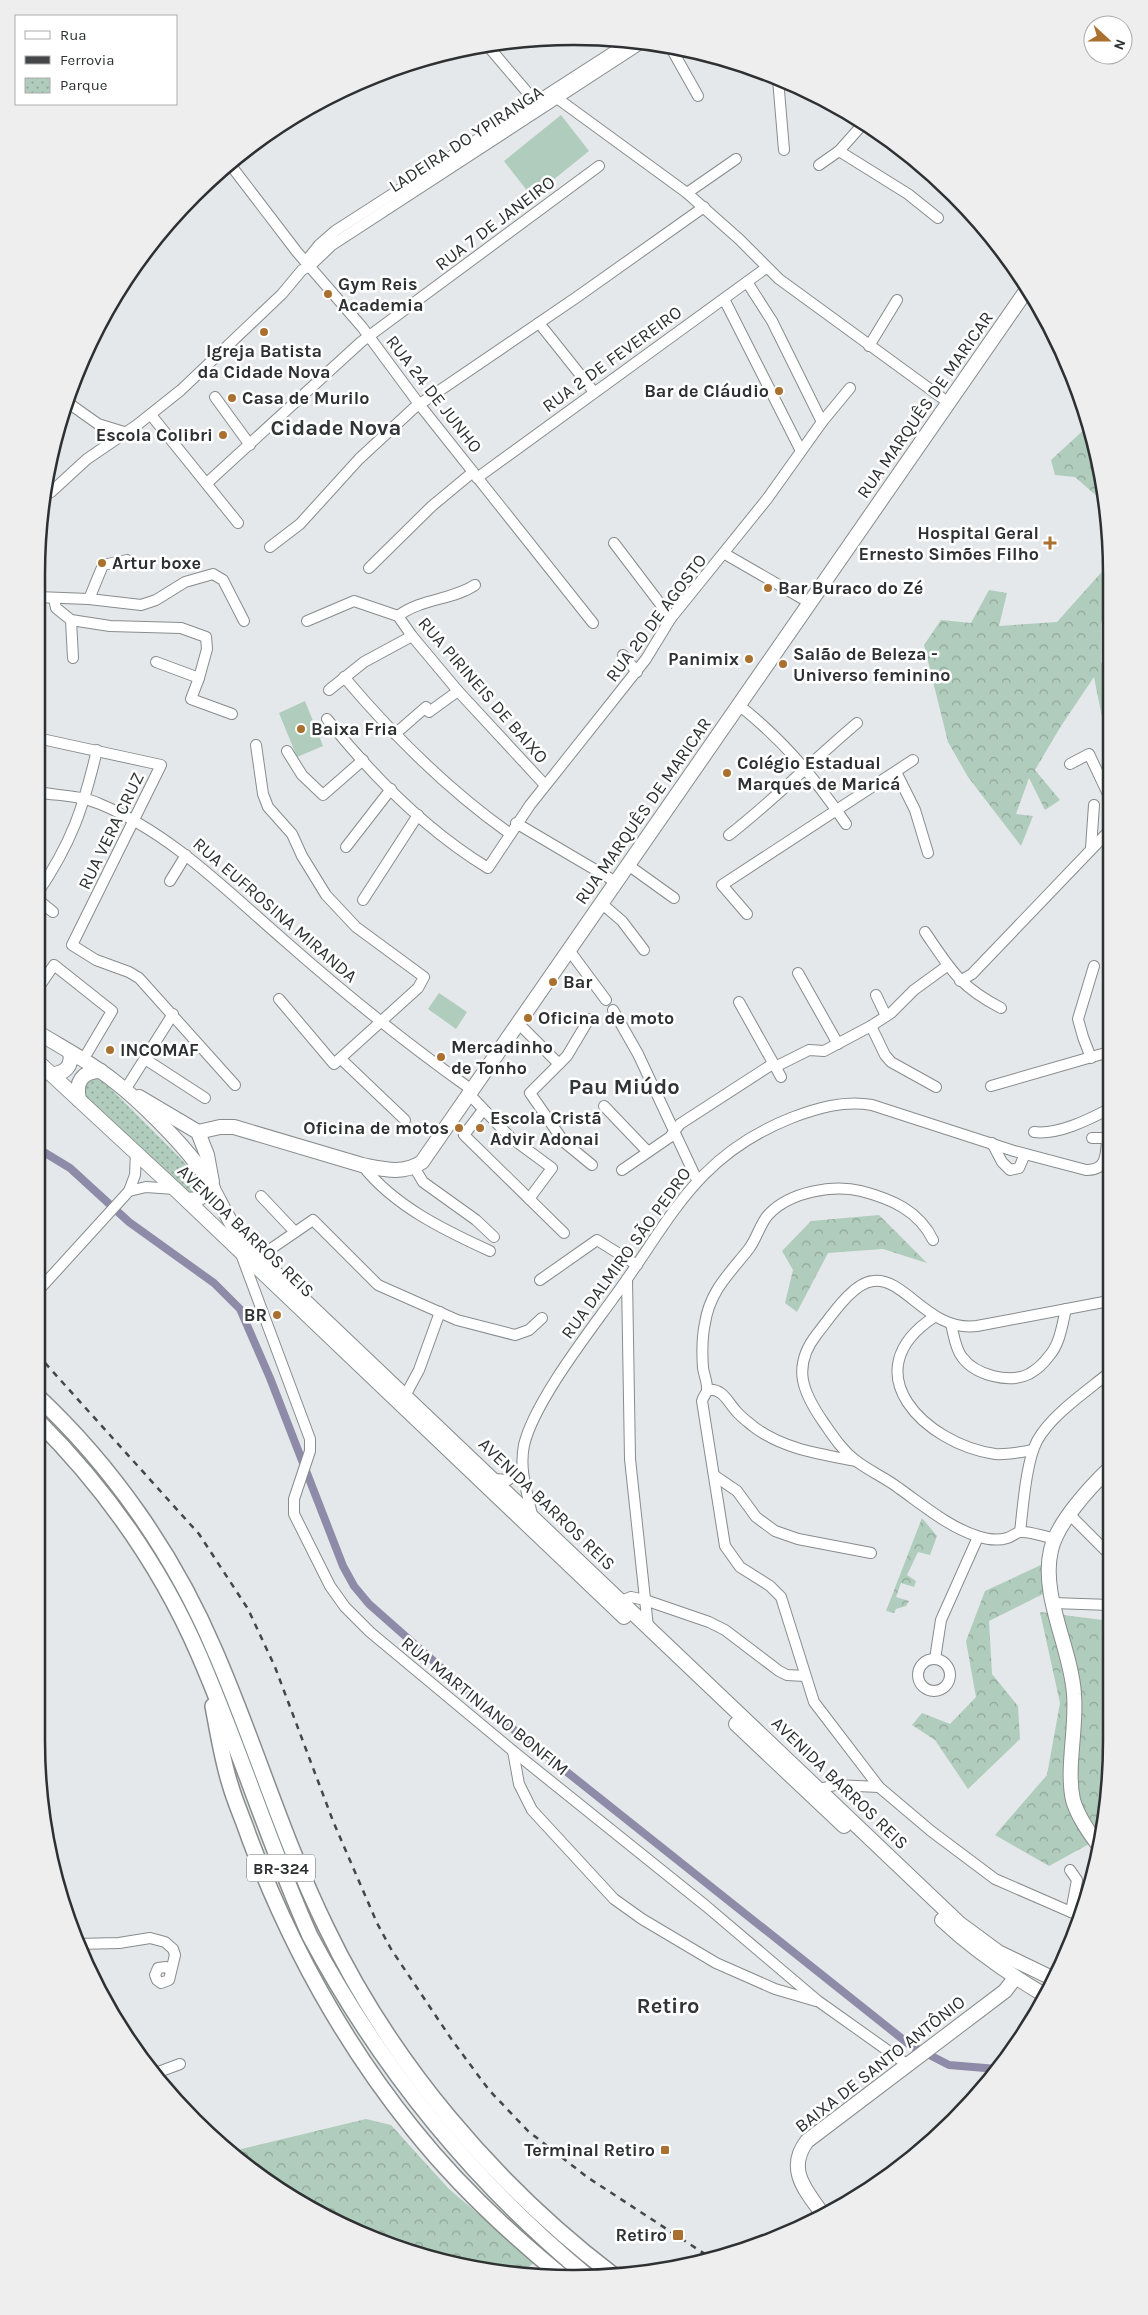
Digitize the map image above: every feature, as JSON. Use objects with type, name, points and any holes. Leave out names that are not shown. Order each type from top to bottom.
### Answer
[{"type":"highway","points":[[45,1393],[96,1460]]},
{"type":"highway","name":"BR-324","points":[[45,1405],[96,1460],[122,1492],[157,1541],[193,1604],[236,1702],[311,1895],[346,1968],[363,1997],[422,2082],[472,2144],[541,2214],[606,2269]]},
{"type":"highway","name":"BR-324","points":[[45,1429],[84,1470],[143,1551],[190,1635],[310,1936],[359,2021],[428,2117],[504,2202],[580,2270]]},
{"type":"highway","points":[[207,1675],[230,1784],[260,1866],[296,1944],[347,2036],[380,2086],[440,2161],[520,2240],[554,2269]]},
{"type":"highway","points":[[347,2036],[393,2085],[428,2117]]},
{"type":"main road","name":"RUA MARQUÊS DE MARICAR","points":[[414,1167],[428,1155],[1023,295]]},
{"type":"main road","name":"AVENIDA BARROS REIS","points":[[45,1037],[101,1071],[125,1090],[188,1154],[213,1188],[236,1233],[259,1257],[495,1479],[960,1924],[998,1952],[1048,1976]]},
{"type":"main road","points":[[51,1074],[63,1073],[67,1069],[71,1058],[70,1052]]},
{"type":"main road","name":"AVENIDA BARROS REIS","points":[[45,1068],[187,1200],[962,1939],[1015,1978],[1039,1992]]},
{"type":"main road","points":[[79,1100],[77,1091],[81,1078],[86,1073],[101,1071]]},
{"type":"main road","points":[[125,1090],[198,1132],[208,1161],[213,1188],[198,1199],[187,1200]]},
{"type":"main road","points":[[198,1132],[220,1127],[234,1127],[362,1165],[391,1170],[407,1170],[414,1167]]},
{"type":"main road","points":[[1094,1838],[1080,1817],[1073,1799],[1074,1695],[1064,1638],[1053,1603],[1049,1567],[1054,1538],[1095,1482],[1103,1475]]},
{"type":"main road","points":[[998,1952],[1015,1978]]},
{"type":"main road","name":"BAIXA DE SANTO ANTÔNIO","points":[[819,2209],[800,2179],[797,2163],[807,2141],[1005,1990],[1015,1978]]},
{"type":"street","name":"LADEIRA DO YPIRANGA","points":[[553,96],[621,47]]},
{"type":"street","name":"LADEIRA DO YPIRANGA","points":[[52,489],[87,459],[151,415],[181,390],[282,294],[329,241],[553,96],[632,49]]},
{"type":"street","points":[[493,52],[539,105]]},
{"type":"street","points":[[675,55],[698,96]]},
{"type":"street","points":[[779,86],[784,150]]},
{"type":"street","points":[[553,96],[687,193],[739,239],[766,268],[869,346],[949,403]]},
{"type":"street","points":[[819,165],[839,151],[859,128]]},
{"type":"street","points":[[839,151],[908,194],[938,218]]},
{"type":"street","points":[[687,193],[736,159]]},
{"type":"street","name":"RUA 7 DE JANEIRO","points":[[207,483],[368,336],[599,166]]},
{"type":"street","name":"RUA 24 DE JUNHO","points":[[234,169],[306,266],[368,336],[475,475],[593,623]]},
{"type":"street","points":[[270,547],[300,524],[359,460],[420,404],[704,207]]},
{"type":"street","name":"RUA 2 DE FEVEREIRO","points":[[369,568],[432,506],[766,268]]},
{"type":"street","points":[[747,282],[772,321],[822,422]]},
{"type":"street","points":[[724,299],[801,451]]},
{"type":"street","points":[[869,346],[897,300]]},
{"type":"street","points":[[539,322],[594,392]]},
{"type":"street","name":"RUA 20 DE AGOSTO","points":[[418,815],[451,844],[488,868],[516,822],[637,672],[672,618],[768,499],[822,422],[850,388]]},
{"type":"street","points":[[215,397],[250,444]]},
{"type":"street","points":[[72,406],[98,424],[124,432]]},
{"type":"street","points":[[151,415],[238,523]]},
{"type":"street","points":[[614,543],[672,618]]},
{"type":"street","points":[[725,554],[810,603]]},
{"type":"street","points":[[89,599],[102,572],[102,565],[127,560]]},
{"type":"street","points":[[45,598],[89,599],[141,605],[156,600],[185,582],[214,574],[222,580],[244,621]]},
{"type":"street","points":[[307,621],[354,601],[398,616],[433,598],[464,591],[476,585]]},
{"type":"street","points":[[54,599],[56,608],[70,620],[110,626],[181,628],[206,637],[208,642],[199,678],[191,698],[232,714]]},
{"type":"street","name":"RUA PIRINEIS DE BAIXO","points":[[398,616],[412,636],[458,691],[526,767],[545,785]]},
{"type":"street","points":[[70,620],[72,658]]},
{"type":"street","points":[[329,690],[374,656],[412,636]]},
{"type":"street","points":[[622,655],[637,672]]},
{"type":"street","points":[[156,662],[199,678]]},
{"type":"street","points":[[344,677],[395,734],[463,798],[509,833]]},
{"type":"street","points":[[395,734],[426,707],[429,712],[458,691]]},
{"type":"street","points":[[740,706],[765,726],[806,767],[846,824]]},
{"type":"street","points":[[327,719],[363,760],[418,815],[363,900]]},
{"type":"street","points":[[729,835],[777,796],[806,767],[857,723]]},
{"type":"street","name":"RUA VERA CRUZ","points":[[45,740],[162,765],[72,945],[96,960],[136,976],[173,1014]]},
{"type":"street","points":[[256,745],[265,800],[268,807],[294,838],[302,856],[326,895],[356,927],[424,977],[418,988],[336,1061]]},
{"type":"street","points":[[45,881],[65,850],[86,798],[97,750]]},
{"type":"street","points":[[286,751],[302,775],[323,795],[363,760]]},
{"type":"street","points":[[1070,764],[1089,754],[1103,783]]},
{"type":"street","points":[[747,914],[722,885],[913,760]]},
{"type":"street","points":[[896,772],[914,810],[928,853]]},
{"type":"street","points":[[346,847],[391,788]]},
{"type":"street","name":"RUA EUFROSINA MIRANDA","points":[[45,793],[86,798],[113,810],[186,855],[381,1022],[471,1092],[483,1110],[514,1141],[552,1168],[529,1199]]},
{"type":"street","points":[[1091,848],[1094,805]]},
{"type":"street","points":[[516,822],[616,882]]},
{"type":"street","points":[[960,981],[972,974],[1103,837]]},
{"type":"street","points":[[170,881],[186,855]]},
{"type":"street","points":[[628,865],[674,898]]},
{"type":"street","points":[[602,903],[622,921],[644,950]]},
{"type":"street","points":[[45,906],[53,912]]},
{"type":"street","points":[[925,932],[960,981],[979,996],[1001,1008]]},
{"type":"street","points":[[569,950],[606,1000]]},
{"type":"street","points":[[45,978],[54,965],[112,1011],[83,1060]]},
{"type":"street","points":[[622,1170],[673,1133],[680,1124],[771,1065],[779,1065],[805,1051],[824,1051],[871,1026],[886,1016],[914,990],[948,966]]},
{"type":"street","points":[[1091,1058],[1078,1019],[1094,966]]},
{"type":"street","points":[[798,973],[838,1044]]},
{"type":"street","points":[[876,995],[886,1016]]},
{"type":"street","points":[[279,999],[336,1061],[405,1120]]},
{"type":"street","points":[[739,1002],[781,1077]]},
{"type":"street","points":[[613,1010],[638,1054],[673,1133],[697,1180]]},
{"type":"street","points":[[125,1090],[173,1014],[235,1086]]},
{"type":"street","points":[[589,1019],[572,1049],[530,1093],[564,1142],[592,1165]]},
{"type":"street","points":[[518,1023],[559,1064]]},
{"type":"street","points":[[871,1026],[885,1055],[891,1062],[936,1088]]},
{"type":"street","points":[[991,1086],[1103,1054]]},
{"type":"street","points":[[145,1059],[205,1098]]},
{"type":"street","name":"RUA DALMIRO SÃO PEDRO","points":[[532,1515],[521,1468],[524,1444],[535,1417],[567,1364],[697,1180],[713,1164],[744,1141],[804,1113],[838,1104],[859,1102],[872,1104],[1025,1154],[1086,1170],[1097,1170],[1103,1163]]},
{"type":"street","points":[[604,1106],[648,1152]]},
{"type":"street","points":[[483,1110],[464,1135],[564,1233]]},
{"type":"street","points":[[1034,1132],[1051,1131],[1083,1122],[1103,1113]]},
{"type":"street","points":[[1092,1138],[1103,1138]]},
{"type":"street","points":[[992,1144],[1002,1162],[1010,1170],[1019,1168],[1025,1154]]},
{"type":"street","points":[[45,1283],[126,1195],[134,1175],[136,1152]]},
{"type":"street","points":[[362,1165],[374,1180],[429,1221],[490,1251]]},
{"type":"street","points":[[414,1167],[423,1182],[476,1220],[494,1237]]},
{"type":"street","points":[[126,1195],[146,1187],[175,1189]]},
{"type":"street","points":[[933,1240],[920,1219],[907,1208],[856,1190],[839,1189],[808,1193],[781,1205],[767,1216],[753,1244],[723,1279],[711,1298],[704,1324],[703,1355],[707,1390],[702,1401],[725,1546],[740,1567],[770,1586],[781,1597],[814,1702],[879,1787],[931,1831],[994,1879],[1074,1913]]},
{"type":"street","points":[[260,1196],[295,1232]]},
{"type":"street","points":[[259,1257],[313,1220],[378,1284],[457,1320],[515,1335],[529,1330],[542,1318]]},
{"type":"street","points":[[540,1280],[597,1240],[637,1265]]},
{"type":"street","name":"RUA MARTINIANO BONFIM","points":[[241,1253],[310,1439],[309,1457],[294,1499],[294,1514],[330,1586],[345,1608],[370,1632],[713,1912],[818,2001],[912,2061]]},
{"type":"street","points":[[627,1279],[629,1444],[648,1627]]},
{"type":"street","points":[[1054,1538],[1020,1532],[1007,1538],[978,1537],[950,1524],[891,1482],[856,1461],[834,1438],[806,1396],[802,1365],[810,1342],[850,1294],[866,1282],[875,1280],[899,1289],[934,1317],[960,1327],[977,1326],[1103,1302]]},
{"type":"street","points":[[951,1324],[958,1350],[970,1364],[990,1375],[1013,1377],[1028,1375],[1050,1356],[1060,1334],[1066,1310]]},
{"type":"street","points":[[406,1396],[419,1370],[440,1312]]},
{"type":"street","points":[[934,1317],[908,1340],[897,1361],[897,1379],[906,1400],[936,1430],[964,1445],[997,1454],[1033,1450]]},
{"type":"street","points":[[1020,1532],[1033,1450],[1037,1441],[1048,1426],[1103,1378]]},
{"type":"street","points":[[707,1390],[713,1389],[722,1393],[745,1420],[764,1434],[787,1445],[856,1461]]},
{"type":"street","points":[[495,1479],[503,1481],[512,1478],[521,1468]]},
{"type":"street","points":[[715,1476],[737,1491],[756,1517],[775,1531],[798,1540],[871,1553]]},
{"type":"street","points":[[1070,1515],[1103,1548]]},
{"type":"street","points":[[935,1659],[941,1620],[978,1537]]},
{"type":"street","points":[[621,1601],[631,1597],[645,1600],[720,1627],[787,1675],[805,1676]]},
{"type":"street","points":[[1053,1603],[1103,1605]]},
{"type":"street","points":[[514,1751],[519,1784],[532,1810],[614,1899],[642,1919],[730,1970],[775,1989],[818,2001]]},
{"type":"street","points":[[819,1789],[835,1785],[879,1787]]},
{"type":"street","points":[[1070,1870],[1077,1880],[1076,1907]]},
{"type":"street","points":[[85,1944],[158,1939],[170,1945],[173,1949],[175,1959],[170,1970]]},
{"type":"street","points":[[161,2071],[180,2064]]},
{"type":"green space","points":[[561,115],[589,151],[532,197],[504,161]]},
{"type":"green space","points":[[1083,431],[1097,496],[1075,477],[1055,475],[1051,460]]},
{"type":"green space","points":[[1103,571],[1101,663],[1103,664],[1103,722],[1094,677],[1061,726],[1035,770],[1060,800],[1045,810],[1029,778],[1016,814],[1033,816],[1021,846],[968,777],[948,742],[924,645],[941,620],[971,623],[989,590],[1007,593],[999,626],[1057,622]]},
{"type":"green space","name":"Baixa Fria","points":[[305,701],[323,746],[297,757],[279,713]]},
{"type":"green space","points":[[439,993],[467,1012],[456,1029],[428,1009]]},
{"type":"green space","points":[[95,1077],[102,1080],[202,1180],[202,1186],[198,1192],[189,1194],[85,1099],[84,1082]]},
{"type":"green space","points":[[879,1215],[927,1263],[883,1249],[828,1253],[797,1312],[785,1303],[793,1270],[782,1251],[811,1221]]},
{"type":"green space","points":[[922,1518],[937,1536],[930,1555],[918,1552],[907,1575],[916,1581],[914,1587],[901,1583],[896,1597],[909,1601],[906,1606],[896,1609],[894,1613],[886,1611]]},
{"type":"green space","points":[[1043,1564],[1043,1594],[989,1621],[992,1674],[1018,1706],[1020,1739],[968,1789],[935,1740],[912,1725],[922,1713],[950,1724],[976,1697],[966,1641],[985,1591]]},
{"type":"green space","points":[[1040,1612],[1103,1620],[1102,1776],[1093,1842],[1049,1866],[995,1835],[1047,1775],[1060,1703]]},
{"type":"green space","points":[[366,2119],[391,2125],[449,2189],[535,2262],[528,2268],[471,2260],[404,2242],[372,2230],[309,2199],[280,2181],[238,2150]]},
{"type":"waterway","points":[[45,1153],[70,1168],[129,1222],[214,1283],[240,1309],[270,1378],[343,1566],[354,1586],[369,1604],[489,1710],[910,2045],[949,2065],[990,2068]]},
{"type":"railway","points":[[45,1363],[199,1534],[248,1609],[275,1667],[333,1821],[377,1923],[391,1949],[452,2040],[489,2090],[528,2131],[587,2177],[704,2254]]},
{"type":"place","name":"Gym Reis Academia","points":[[328,294]]},
{"type":"place","name":"Igreja Batista da Cidade Nova","points":[[264,332]]},
{"type":"place","name":"Bar de Cláudio","points":[[779,391]]},
{"type":"place","name":"Casa de Murilo","points":[[232,398]]},
{"type":"place","name":"Escola Colibri","points":[[223,435]]},
{"type":"place","name":"Hospital Geral Ernesto Simões Filho","points":[[1050,543]]},
{"type":"place","name":"Artur boxe","points":[[102,563]]},
{"type":"place","name":"Bar Buraco do Zé","points":[[768,588]]},
{"type":"place","name":"Panimix","points":[[749,659]]},
{"type":"place","name":"Salão de Beleza - Universo feminino","points":[[783,664]]},
{"type":"place","name":"Baixa Fria","points":[[301,729]]},
{"type":"place","name":"Colégio Estadual Marques de Maricá","points":[[727,773]]},
{"type":"place","name":"Bar","points":[[553,982]]},
{"type":"place","name":"Oficina de moto","points":[[528,1018]]},
{"type":"place","name":"INCOMAF","points":[[110,1050]]},
{"type":"place","name":"Mercadinho de Tonho","points":[[441,1057]]},
{"type":"place","name":"Oficina de motos","points":[[459,1128]]},
{"type":"place","name":"Escola Cristã Advir Adonai","points":[[480,1128]]},
{"type":"place","name":"BR","points":[[277,1315]]},
{"type":"place","name":"Terminal Retiro","points":[[665,2150]]},
{"type":"place","name":"Retiro","points":[[678,2235]]},
{"type":"district","name":"Cidade Nova","points":[[336,427]]},
{"type":"district","name":"Pau Miúdo","points":[[624,1086]]},
{"type":"district","name":"Retiro","points":[[668,2005]]}]
